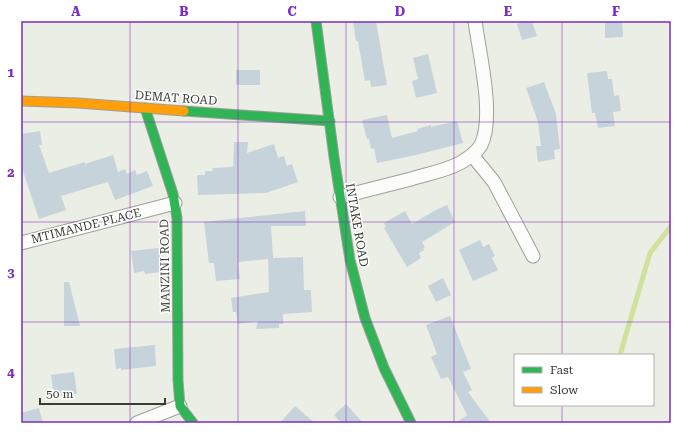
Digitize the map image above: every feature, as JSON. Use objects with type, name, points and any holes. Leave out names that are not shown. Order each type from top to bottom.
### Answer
[{"type":"street","name":"INTAKE ROAD","points":[[316,21],[350,260],[365,318],[384,368],[411,423]]},
{"type":"street","points":[[340,197],[438,172],[460,163],[472,155],[480,146],[484,136],[487,103],[475,21]]},
{"type":"street","name":"DEMAT ROAD","points":[[21,101],[78,103],[330,121]]},
{"type":"street","name":"MANZINI ROAD","points":[[145,108],[173,194],[177,218],[178,380],[180,406]]},
{"type":"street","points":[[472,155],[494,182],[533,256]]},
{"type":"street","name":"MTIMANDE PLACE","points":[[21,243],[175,203]]},
{"type":"street","points":[[137,423],[180,406],[193,423]]},
{"type":"building","points":[[353,21],[376,21],[387,85],[371,87],[370,80],[365,81]]},
{"type":"building","points":[[532,21],[537,36],[522,40],[517,24]]},
{"type":"building","points":[[605,21],[622,21],[623,37],[605,38]]},
{"type":"building","points":[[428,54],[437,93],[416,98],[412,81],[418,79],[413,58]]},
{"type":"building","points":[[236,70],[260,70],[260,85],[236,85]]},
{"type":"building","points":[[607,71],[608,79],[612,79],[614,96],[619,95],[621,111],[613,112],[615,126],[598,128],[595,113],[592,113],[587,73]]},
{"type":"building","points":[[544,82],[556,114],[560,149],[554,150],[555,159],[538,162],[536,146],[541,146],[538,122],[526,88]]},
{"type":"building","points":[[387,115],[392,138],[418,131],[417,129],[431,125],[431,127],[457,121],[463,143],[377,163],[374,148],[371,149],[362,120]]},
{"type":"building","points":[[40,131],[42,145],[39,145],[49,173],[113,155],[118,172],[125,169],[127,174],[135,170],[137,175],[147,171],[153,186],[115,200],[108,182],[61,196],[66,210],[39,219],[21,165],[21,134]]},
{"type":"building","points":[[234,142],[248,142],[247,153],[274,144],[278,158],[284,156],[287,166],[292,164],[298,182],[266,193],[198,195],[197,175],[205,175],[205,171],[213,171],[212,168],[233,167]]},
{"type":"building","points":[[447,205],[455,222],[422,242],[425,247],[423,248],[424,250],[419,253],[421,258],[407,267],[384,228],[386,227],[384,223],[405,211],[412,224]]},
{"type":"building","points":[[305,211],[306,226],[271,226],[273,258],[303,257],[304,290],[311,290],[312,312],[283,314],[283,324],[279,324],[279,328],[256,329],[258,321],[238,324],[236,312],[233,312],[231,298],[269,292],[268,259],[238,262],[240,279],[216,281],[214,263],[209,263],[204,222]]},
{"type":"building","points":[[480,240],[483,247],[489,244],[495,256],[492,258],[498,270],[473,281],[459,250]]},
{"type":"building","points":[[159,248],[162,272],[145,274],[144,271],[134,273],[131,251]]},
{"type":"building","points":[[443,278],[451,295],[436,302],[428,286]]},
{"type":"building","points":[[64,282],[69,282],[80,326],[64,326]]},
{"type":"building","points":[[450,316],[471,369],[463,372],[472,390],[468,392],[491,423],[456,423],[467,415],[448,377],[441,379],[431,357],[437,354],[426,325]]},
{"type":"building","points":[[155,345],[156,366],[121,370],[121,368],[116,369],[114,349]]},
{"type":"building","points":[[74,372],[77,394],[54,397],[51,375]]},
{"type":"building","points":[[346,404],[363,423],[341,423],[334,415]]},
{"type":"building","points":[[295,406],[315,423],[280,423]]},
{"type":"building","points":[[39,408],[43,423],[21,423],[21,413]]},
{"type":"waterway","points":[[620,354],[650,253],[671,226]]},
{"type":"traffic: fast","points":[[316,21],[334,157],[350,260],[365,318],[384,368],[411,423]]},
{"type":"traffic: fast","points":[[145,108],[173,194],[177,218],[178,380],[180,406],[193,423]]},
{"type":"traffic: fast","points":[[184,111],[330,121]]},
{"type":"traffic: slow","points":[[21,101],[78,103],[184,111]]}]
